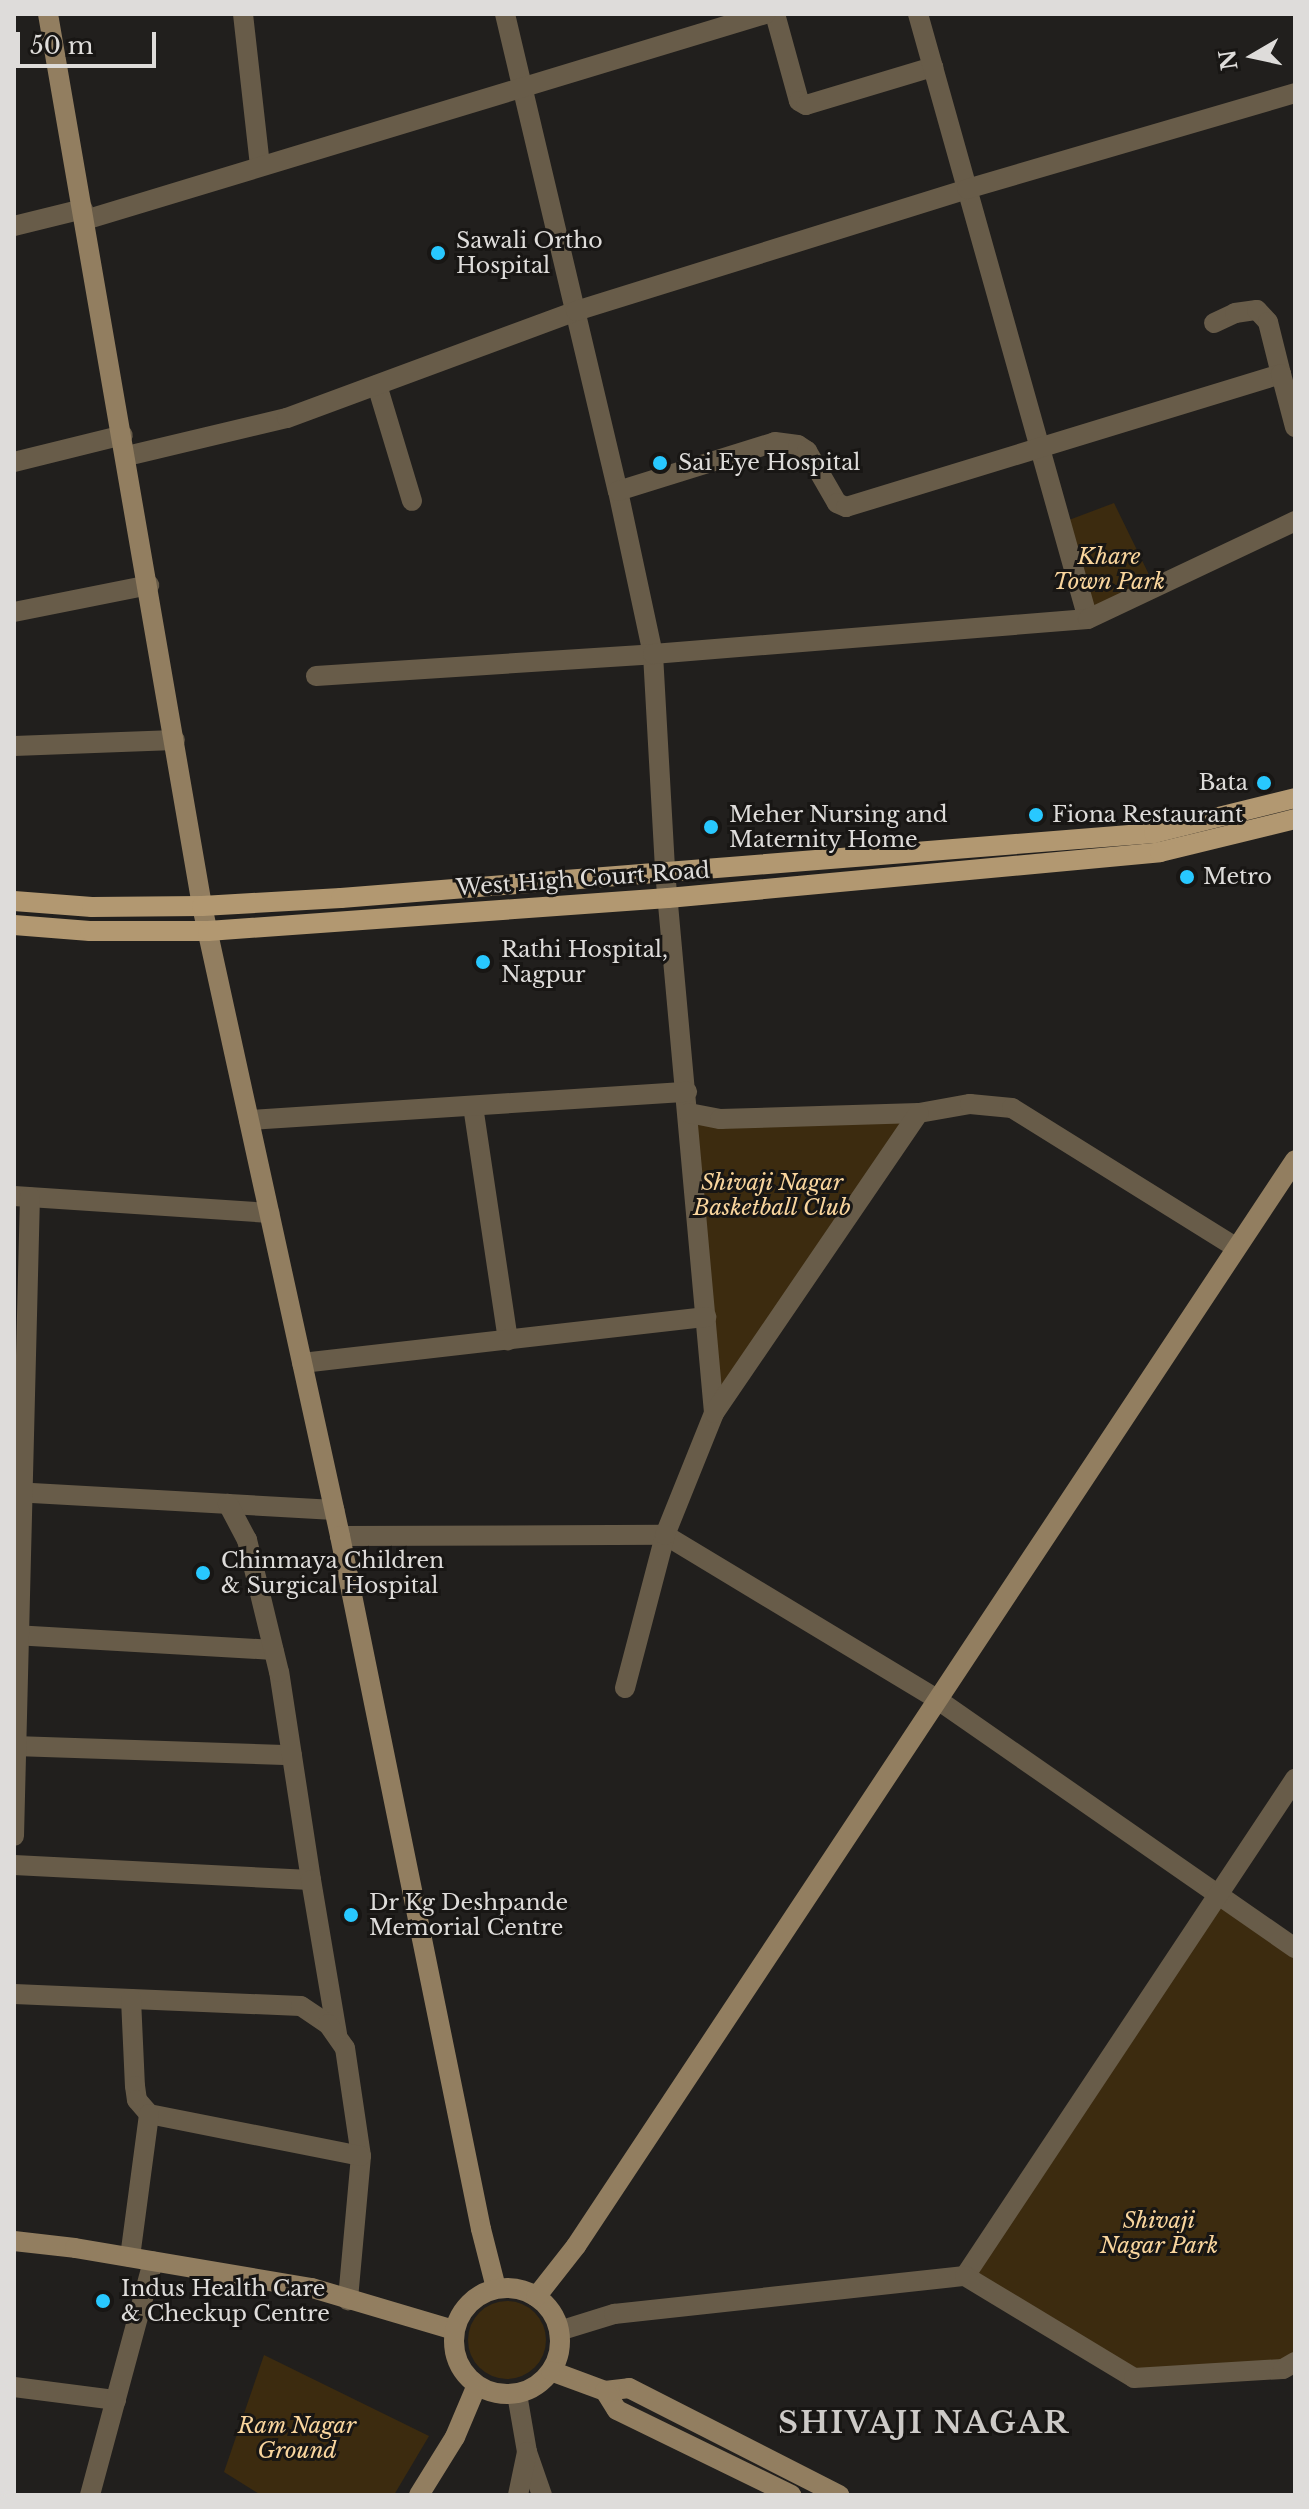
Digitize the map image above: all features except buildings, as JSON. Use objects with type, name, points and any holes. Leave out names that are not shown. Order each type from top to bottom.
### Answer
[{"type":"main road","name":"West High Court Road","points":[[14,901],[92,907],[202,906],[1154,833],[1295,798]]},
{"type":"main road","name":"West High Court Road","points":[[14,925],[90,931],[208,931],[668,898],[1160,852],[1295,820]]},
{"type":"street","points":[[48,14],[125,445],[202,906],[340,1536],[481,2229],[496,2288]]},
{"type":"street","points":[[243,14],[260,166]]},
{"type":"street","points":[[505,14],[618,491],[653,654],[665,871],[714,1413]]},
{"type":"street","points":[[14,226],[84,215],[260,166],[521,90],[765,14]]},
{"type":"street","points":[[775,14],[799,101],[806,105],[933,67]]},
{"type":"street","points":[[918,14],[1088,619]]},
{"type":"street","points":[[14,462],[287,418],[576,311],[967,189],[1295,93]]},
{"type":"street","points":[[1214,323],[1235,313],[1257,310],[1268,322],[1295,427]]},
{"type":"street","points":[[618,491],[775,442],[798,445],[807,451],[837,503],[846,507],[1039,445],[1281,374]]},
{"type":"street","points":[[377,385],[412,501]]},
{"type":"street","points":[[316,676],[653,654],[1088,619],[1295,521]]},
{"type":"street","points":[[14,612],[149,585]]},
{"type":"street","points":[[14,746],[175,740]]},
{"type":"street","points":[[249,1120],[687,1092]]},
{"type":"street","points":[[689,1113],[720,1119],[919,1113],[970,1104],[1012,1108],[1235,1247]]},
{"type":"street","points":[[473,1106],[508,1340]]},
{"type":"street","points":[[625,1688],[665,1535],[714,1413],[919,1113]]},
{"type":"street","points":[[536,2297],[576,2246],[1295,1160]]},
{"type":"street","points":[[14,1836],[22,1196],[269,1213]]},
{"type":"street","points":[[302,1363],[706,1317]]},
{"type":"street","points":[[17,1492],[334,1510]]},
{"type":"street","points":[[228,1504],[247,1540],[274,1650],[337,2036]]},
{"type":"street","points":[[340,1536],[665,1535],[939,1701],[1295,1948]]},
{"type":"street","points":[[16,1635],[274,1650]]},
{"type":"street","points":[[15,1746],[292,1755]]},
{"type":"street","points":[[965,2276],[1295,1779]]},
{"type":"street","points":[[14,1865],[311,1880]]},
{"type":"street","points":[[14,1994],[301,2006],[328,2024],[345,2048],[361,2156],[348,2300]]},
{"type":"street","points":[[131,1999],[137,2100],[149,2114],[361,2156]]},
{"type":"street","points":[[130,2257],[149,2114]]},
{"type":"street","points":[[14,2241],[312,2288],[454,2330]]},
{"type":"street","points":[[90,2495],[153,2261]]},
{"type":"street","points":[[559,2331],[614,2314],[965,2276],[1134,2378],[1283,2369],[1295,2362]]},
{"type":"street","points":[[496,2288],[524,2290],[536,2297],[555,2318],[559,2331],[560,2345],[551,2371],[530,2389],[517,2394],[503,2394],[477,2385],[457,2361],[454,2330],[469,2303],[496,2288]]},
{"type":"street","points":[[551,2371],[605,2391],[629,2388],[839,2495]]},
{"type":"street","points":[[419,2495],[455,2437],[477,2385]]},
{"type":"street","points":[[14,2387],[116,2400]]},
{"type":"street","points":[[605,2391],[617,2410],[791,2495]]},
{"type":"street","points":[[517,2394],[527,2452],[542,2495]]},
{"type":"street","points":[[518,2495],[527,2452]]},
{"type":"green space","name":"Khare Town Park","points":[[1114,503],[1155,587],[1088,619],[1061,523]]},
{"type":"green space","name":"Shivaji Nagar Basketball Club","points":[[909,1119],[714,1413],[695,1121]]},
{"type":"green space","name":"Shivaji Nagar Park","points":[[1218,1896],[1295,1949],[1295,2361],[1134,2378],[966,2276]]},
{"type":"green space","points":[[507,2301],[522,2304],[539,2318],[546,2340],[543,2355],[529,2372],[507,2379],[492,2376],[475,2362],[468,2340],[471,2325],[485,2308]]},
{"type":"green space","name":"Ram Nagar Ground","points":[[264,2355],[429,2436],[394,2495],[261,2495],[224,2472]]},
{"type":"place","name":"Sawali Ortho Hospital","points":[[438,253]]},
{"type":"place","name":"Sai Eye Hospital","points":[[660,463]]},
{"type":"place","name":"Bata","points":[[1264,783]]},
{"type":"place","name":"Fiona Restaurant","points":[[1036,815]]},
{"type":"place","name":"Meher Nursing and Maternity Home","points":[[711,827]]},
{"type":"place","name":"Metro","points":[[1187,877]]},
{"type":"place","name":"Rathi Hospital, Nagpur","points":[[483,962]]},
{"type":"place","name":"Chinmaya Children & Surgical Hospital","points":[[203,1573]]},
{"type":"place","name":"Dr Kg Deshpande Memorial Centre","points":[[351,1915]]},
{"type":"place","name":"Indus Health Care & Checkup Centre","points":[[103,2301]]},
{"type":"district","name":"SHIVAJI NAGAR","points":[[924,2423]]}]
